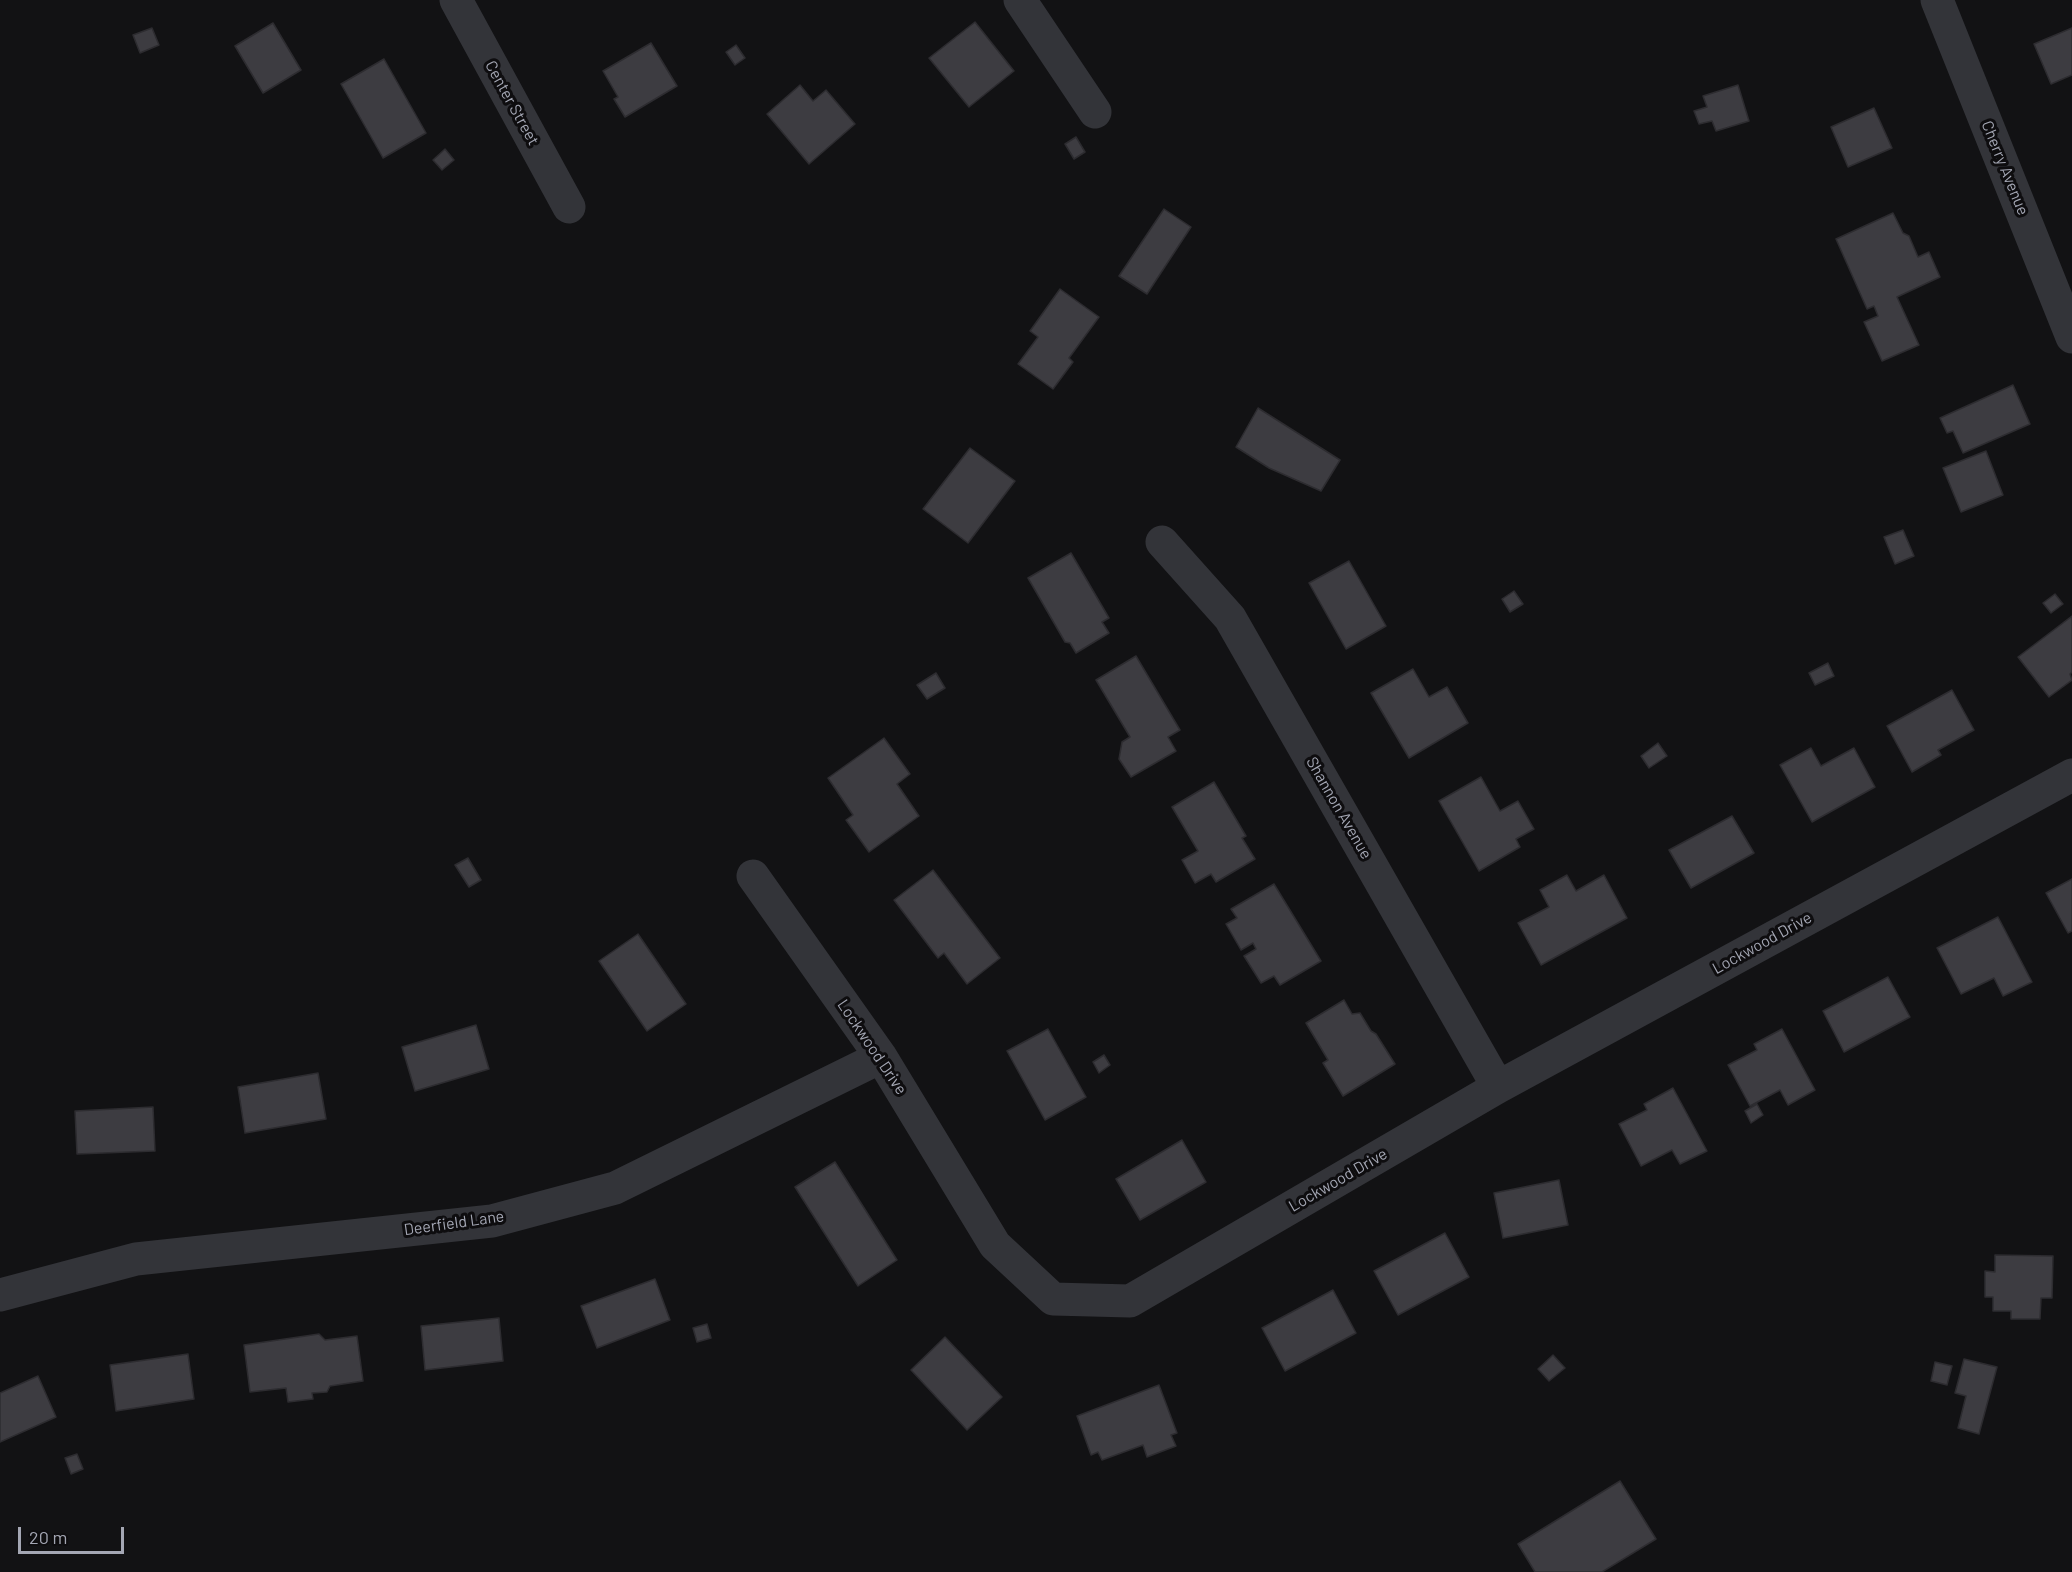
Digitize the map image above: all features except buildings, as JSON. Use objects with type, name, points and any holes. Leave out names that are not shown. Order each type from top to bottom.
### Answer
[{"type":"street","name":"Center Street","points":[[456,0],[569,207]]},
{"type":"street","points":[[1020,0],[1095,112]]},
{"type":"street","name":"Cherry Avenue","points":[[1937,0],[2072,337]]},
{"type":"street","name":"Shannon Avenue","points":[[1162,542],[1230,618],[1498,1087]]},
{"type":"street","name":"Lockwood Drive","points":[[753,876],[881,1057],[995,1245],[1053,1299],[1130,1301],[1498,1087],[2072,775]]},
{"type":"street","name":"Deerfield Lane","points":[[0,1295],[136,1259],[492,1221],[615,1188],[881,1057]]}]
